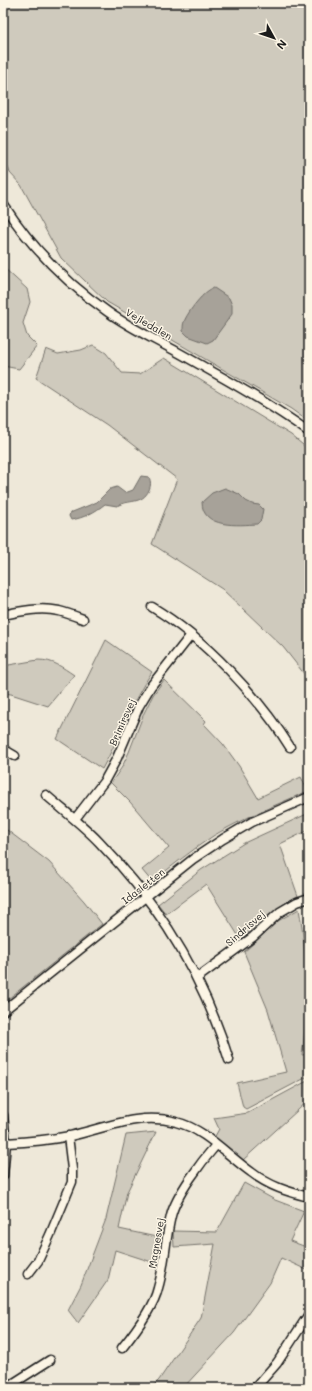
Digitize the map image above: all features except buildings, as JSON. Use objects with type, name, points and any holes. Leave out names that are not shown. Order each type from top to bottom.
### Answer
[{"type":"street","name":"Vejledalen","points":[[3,204],[14,222],[34,247],[58,272],[109,313],[138,331],[282,412],[309,432]]},
{"type":"street","points":[[152,608],[165,615],[192,635],[216,657],[272,720],[290,747]]},
{"type":"street","points":[[3,615],[21,611],[43,609],[60,611],[82,619]]},
{"type":"street","name":"Brimirsvej","points":[[75,819],[104,780],[117,758],[139,706],[151,686],[192,635]]},
{"type":"street","points":[[3,749],[16,756]]},
{"type":"street","points":[[46,796],[75,819],[103,846],[146,896],[176,941],[197,978],[214,1016],[229,1060]]},
{"type":"street","name":"Idasletten","points":[[3,1012],[193,859],[223,838],[252,822],[309,797]]},
{"type":"street","name":"Sindrisvej","points":[[197,978],[253,937],[280,912],[297,902],[309,898]]},
{"type":"street","points":[[3,1115],[6,1143],[3,1176]]},
{"type":"street","points":[[6,1143],[68,1136],[131,1120],[158,1118],[189,1126],[216,1144],[267,1183],[285,1191],[309,1197]]},
{"type":"street","points":[[28,1274],[38,1261],[72,1182],[68,1136]]},
{"type":"street","name":"Magnesvej","points":[[122,1348],[132,1336],[151,1305],[158,1289],[171,1216],[176,1202],[204,1159],[216,1144]]},
{"type":"street","points":[[255,1388],[263,1381],[277,1363],[309,1314]]},
{"type":"street","points":[[6,1388],[50,1360]]},
{"type":"shaded area","points":[[3,3],[309,3],[309,422],[291,409],[107,302],[61,258],[21,185],[10,173],[3,153]]},
{"type":"shaded area","points":[[3,267],[27,289],[30,302],[23,323],[27,336],[37,346],[19,369],[3,366]]},
{"type":"shaded area","points":[[214,288],[229,298],[232,305],[232,314],[213,340],[207,343],[188,336],[183,331],[183,325],[197,302],[206,292]]},
{"type":"shaded area","points":[[93,345],[106,353],[122,373],[140,374],[164,358],[291,435],[309,450],[309,680],[283,647],[222,589],[152,544],[177,479],[107,425],[36,378],[46,349],[58,354],[81,350]]},
{"type":"shaded area","points":[[141,476],[149,477],[150,482],[149,490],[143,498],[117,506],[105,504],[89,514],[71,520],[69,516],[70,513],[97,502],[110,489],[117,487],[125,493],[133,490]]},
{"type":"shaded area","points":[[225,488],[239,494],[246,501],[252,504],[259,505],[263,509],[261,520],[257,524],[223,524],[208,517],[204,511],[202,502],[212,493]]},
{"type":"shaded area","points":[[106,640],[152,672],[138,695],[102,769],[57,739]]},
{"type":"shaded area","points":[[38,660],[53,663],[74,675],[48,706],[11,694],[3,693],[3,666]]},
{"type":"shaded area","points":[[164,680],[206,721],[204,724],[223,744],[239,766],[258,798],[301,777],[308,791],[224,829],[190,852],[152,882],[142,870],[169,848],[130,802],[111,783],[122,767],[153,695]]},
{"type":"shaded area","points":[[309,813],[309,830],[280,844],[298,896],[275,910],[241,940],[206,884],[166,914],[158,904],[201,870],[244,843]]},
{"type":"shaded area","points":[[3,827],[49,862],[84,901],[102,924],[3,1003]]},
{"type":"shaded area","points":[[299,909],[306,964],[306,1017],[302,1055],[309,1054],[309,1076],[246,1109],[243,1107],[237,1083],[286,1072],[268,1010],[244,952],[278,921]]},
{"type":"shaded area","points":[[309,1080],[309,1100],[243,1160],[214,1138],[219,1129],[214,1118],[248,1113]]},
{"type":"shaded area","points":[[156,1132],[127,1192],[119,1229],[161,1238],[155,1263],[115,1250],[108,1280],[78,1323],[68,1310],[81,1285],[106,1219],[126,1135]]},
{"type":"shaded area","points":[[244,1183],[275,1200],[304,1211],[290,1241],[309,1248],[309,1271],[281,1258],[270,1283],[234,1333],[183,1388],[151,1388],[159,1380],[201,1318],[215,1244],[174,1247],[173,1231],[217,1232]]}]
